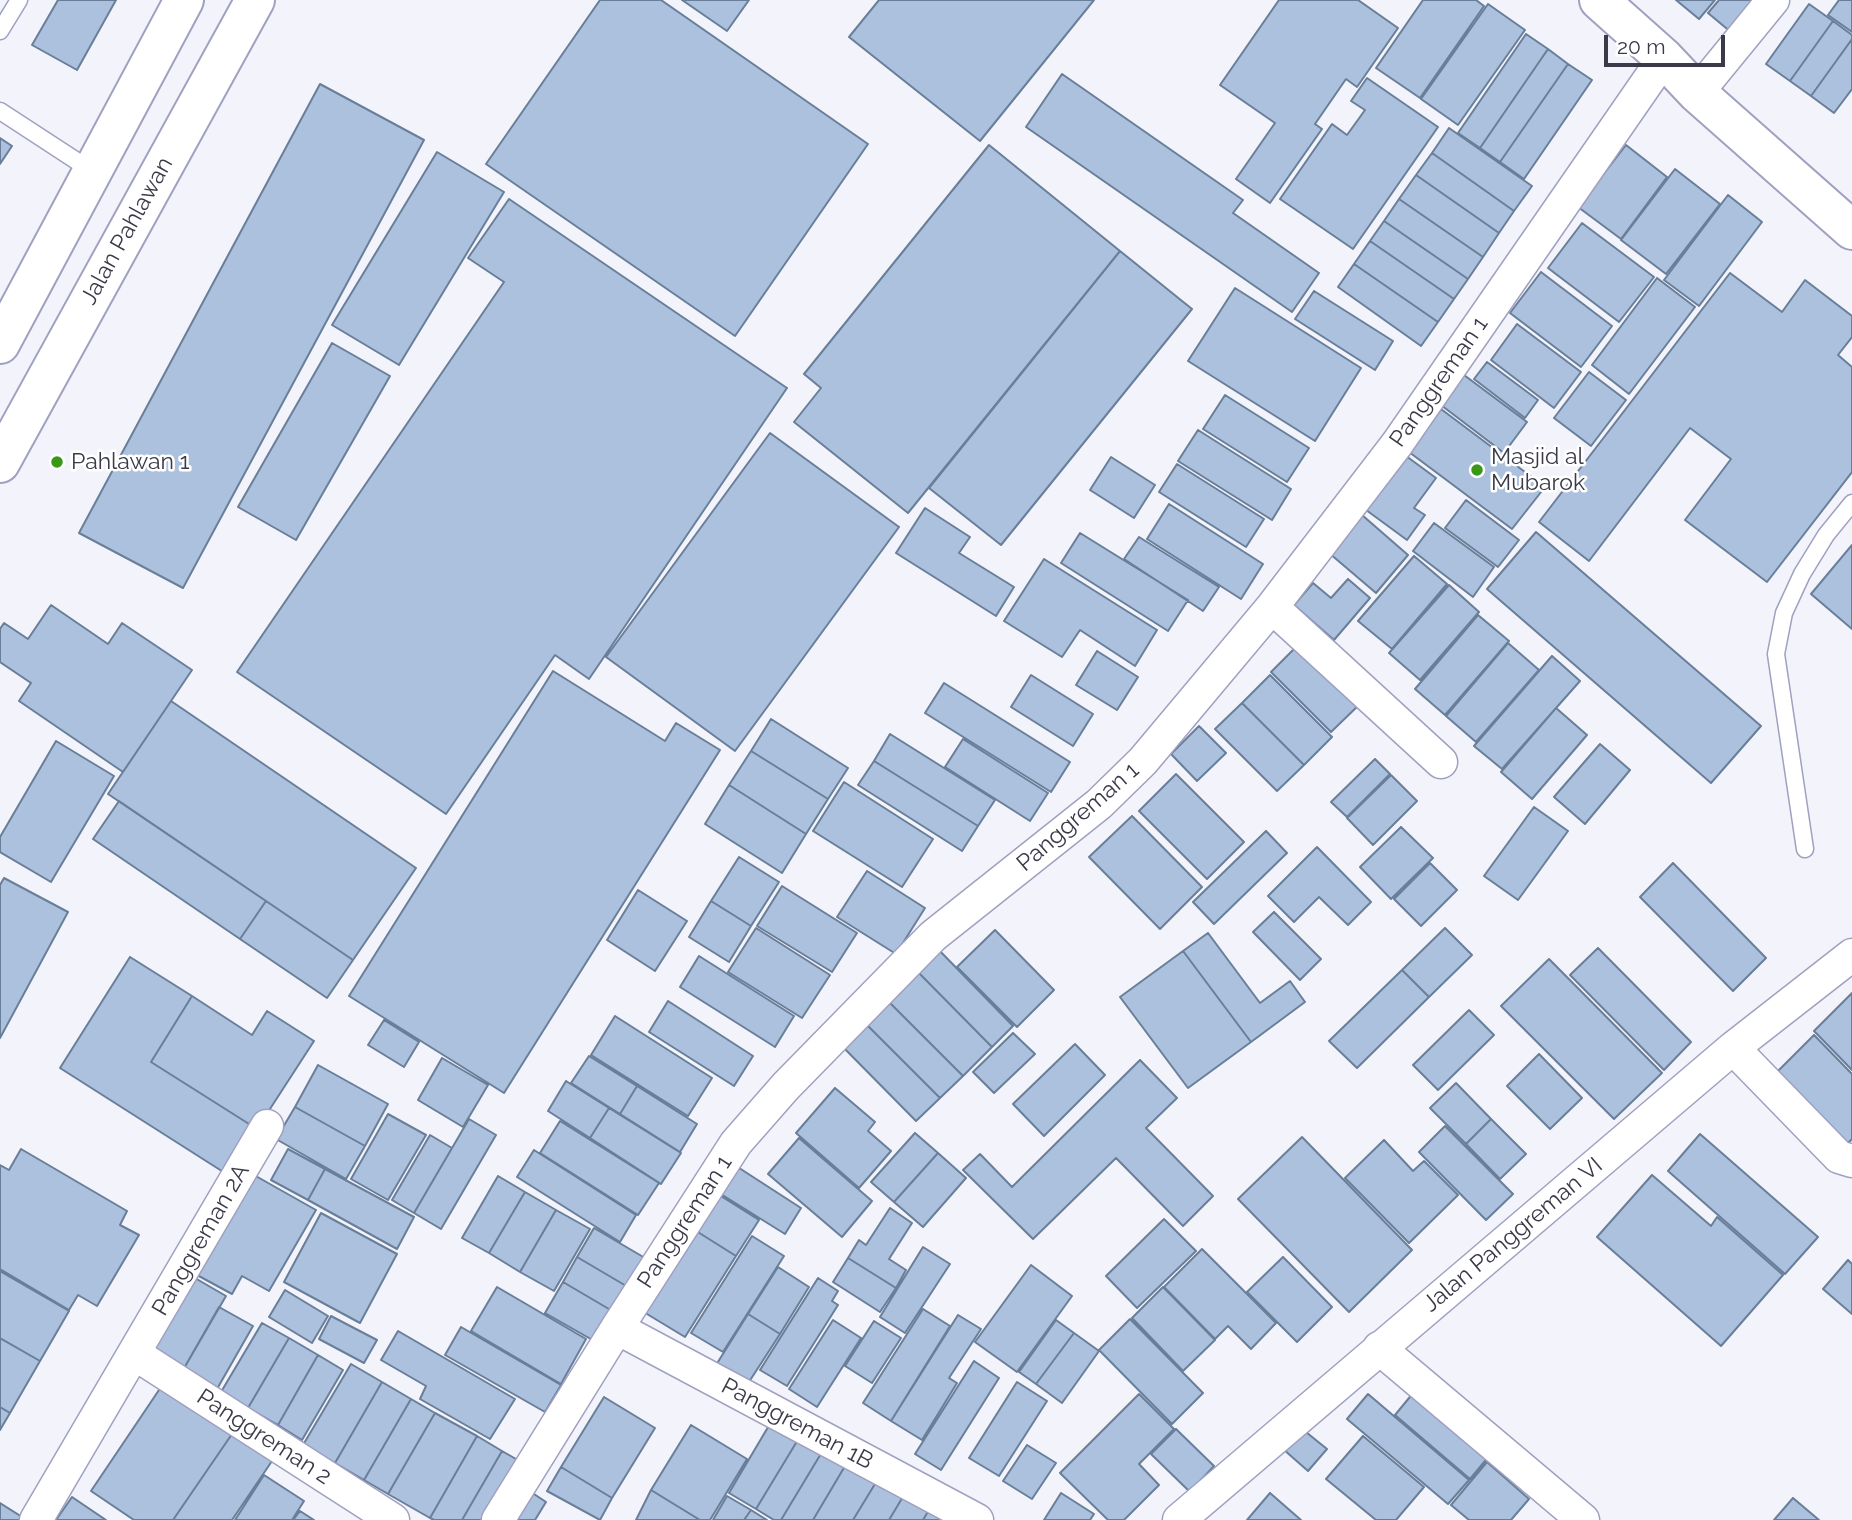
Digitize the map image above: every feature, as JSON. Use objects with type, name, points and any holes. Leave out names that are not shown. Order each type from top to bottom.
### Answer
[{"type":"main road","points":[[0,344],[184,0]]},
{"type":"main road","name":"Jalan Pahlawan","points":[[0,463],[255,0]]},
{"type":"main road","points":[[1600,0],[1664,58],[1697,93],[1852,230]]},
{"type":"street","points":[[1697,93],[1773,0]]},
{"type":"street","name":"Panggreman 1","points":[[498,1520],[736,1143],[786,1086],[933,936],[1099,804],[1143,761],[1272,607],[1397,444],[1664,58]]},
{"type":"street","points":[[1272,607],[1441,762]]},
{"type":"street","name":"Jalan Panggreman VI","points":[[1179,1520],[1733,1048],[1852,955]]},
{"type":"street","points":[[1733,1048],[1839,1157],[1852,1161]]},
{"type":"street","name":"Panggreman 2A","points":[[36,1520],[267,1126]]},
{"type":"street","name":"Panggreman 1B","points":[[617,1328],[977,1520]]},
{"type":"street","points":[[1379,1348],[1583,1520]]},
{"type":"street","name":"Panggreman 2","points":[[135,1354],[393,1520]]},
{"type":"lane","points":[[0,31],[19,0]]},
{"type":"lane","points":[[0,111],[92,171]]},
{"type":"lane","points":[[1805,849],[1776,654],[1784,613],[1802,574],[1826,535],[1852,503]]},
{"type":"building","points":[[58,0],[116,0],[77,70],[32,45]]},
{"type":"building","points":[[600,0],[661,0],[868,144],[735,336],[486,164]]},
{"type":"building","points":[[682,0],[749,0],[727,31]]},
{"type":"building","points":[[879,0],[1094,0],[980,141],[849,37]]},
{"type":"building","points":[[1279,0],[1358,0],[1398,28],[1357,87],[1346,79],[1315,124],[1322,129],[1270,203],[1236,179],[1275,123],[1220,85]]},
{"type":"building","points":[[1423,0],[1476,0],[1484,6],[1420,98],[1376,68]]},
{"type":"building","points":[[1676,0],[1715,0],[1699,19]]},
{"type":"building","points":[[1719,0],[1750,0],[1755,4],[1732,33],[1708,13]]},
{"type":"building","points":[[1839,0],[1852,0],[1852,32],[1828,15]]},
{"type":"building","points":[[1488,4],[1525,30],[1458,125],[1421,99]]},
{"type":"building","points":[[1809,4],[1833,21],[1790,81],[1766,64]]},
{"type":"building","points":[[1833,21],[1852,35],[1852,39],[1811,96],[1790,81]]},
{"type":"building","points":[[1526,34],[1548,49],[1480,148],[1458,133]]},
{"type":"building","points":[[1852,39],[1852,89],[1834,113],[1811,96]]},
{"type":"building","points":[[1548,49],[1568,64],[1500,162],[1480,148]]},
{"type":"building","points":[[1568,64],[1592,80],[1524,179],[1500,162]]},
{"type":"building","points":[[1062,74],[1243,200],[1233,213],[1319,273],[1292,312],[1026,127]]},
{"type":"building","points":[[1367,78],[1438,127],[1353,249],[1280,199],[1332,124],[1347,135],[1365,110],[1351,101]]},
{"type":"building","points":[[320,84],[424,140],[183,588],[79,533]]},
{"type":"building","points":[[1449,128],[1532,186],[1514,211],[1432,153]]},
{"type":"building","points":[[0,138],[12,146],[0,164]]},
{"type":"building","points":[[989,145],[1120,251],[908,513],[794,422],[821,388],[804,374]]},
{"type":"building","points":[[1626,145],[1667,177],[1621,239],[1578,207]]},
{"type":"building","points":[[437,152],[504,192],[399,365],[332,325]]},
{"type":"building","points":[[1432,153],[1514,211],[1499,233],[1416,175]]},
{"type":"building","points":[[1675,169],[1720,204],[1666,274],[1621,240]]},
{"type":"building","points":[[1416,175],[1499,233],[1483,257],[1399,199]]},
{"type":"building","points":[[1728,195],[1762,222],[1699,306],[1664,280]]},
{"type":"building","points":[[509,199],[787,388],[589,679],[555,655],[446,814],[237,672],[504,282],[468,258]]},
{"type":"building","points":[[1399,199],[1483,257],[1468,279],[1384,221]]},
{"type":"building","points":[[1384,221],[1468,279],[1454,299],[1370,241]]},
{"type":"building","points":[[1582,223],[1654,277],[1619,322],[1548,268]]},
{"type":"building","points":[[1370,241],[1454,299],[1438,322],[1354,264]]},
{"type":"building","points":[[1120,251],[1192,309],[1001,545],[929,488]]},
{"type":"building","points":[[1354,264],[1438,322],[1421,346],[1338,287]]},
{"type":"building","points":[[1541,272],[1612,326],[1581,367],[1510,313]]},
{"type":"building","points":[[1730,273],[1782,312],[1805,280],[1852,316],[1852,337],[1838,355],[1852,367],[1852,472],[1767,582],[1685,520],[1731,459],[1690,428],[1589,561],[1539,522]]},
{"type":"building","points":[[1657,278],[1695,307],[1629,394],[1592,365]]},
{"type":"building","points":[[1235,288],[1361,368],[1315,441],[1188,361]]},
{"type":"building","points":[[1314,291],[1393,341],[1375,370],[1295,319]]},
{"type":"building","points":[[1517,324],[1581,372],[1554,408],[1491,360]]},
{"type":"building","points":[[332,343],[390,376],[296,540],[238,507]]},
{"type":"building","points":[[1487,362],[1538,400],[1525,418],[1474,379]]},
{"type":"building","points":[[1460,372],[1527,422],[1504,453],[1437,402]]},
{"type":"building","points":[[1589,372],[1626,400],[1591,446],[1554,418]]},
{"type":"building","points":[[1225,395],[1309,448],[1287,482],[1203,429]]},
{"type":"building","name":"Masjid al Mubarok","points":[[1441,409],[1545,487],[1512,529],[1409,452]]},
{"type":"building","points":[[1198,430],[1291,489],[1272,520],[1178,461]]},
{"type":"building","points":[[770,433],[899,527],[735,751],[606,657]]},
{"type":"building","points":[[1402,453],[1436,478],[1414,508],[1425,515],[1407,540],[1362,507]]},
{"type":"building","points":[[1111,457],[1155,485],[1134,518],[1090,490]]},
{"type":"building","points":[[1177,464],[1264,519],[1246,547],[1159,492]]},
{"type":"building","points":[[1466,500],[1519,540],[1498,567],[1445,528]]},
{"type":"building","points":[[1169,504],[1263,564],[1241,599],[1147,539]]},
{"type":"building","points":[[925,508],[970,537],[959,553],[1014,587],[996,616],[896,553]]},
{"type":"building","points":[[1362,515],[1408,555],[1376,593],[1329,553]]},
{"type":"building","points":[[1434,523],[1494,567],[1473,597],[1413,551]]},
{"type":"building","points":[[1536,532],[1761,726],[1711,783],[1487,589]]},
{"type":"building","points":[[1080,533],[1188,600],[1168,631],[1061,563]]},
{"type":"building","points":[[1139,537],[1219,587],[1203,611],[1124,559]]},
{"type":"building","points":[[1852,545],[1852,629],[1811,594]]},
{"type":"building","points":[[1414,556],[1447,584],[1392,649],[1358,621]]},
{"type":"building","points":[[1044,559],[1157,630],[1135,666],[1080,630],[1062,657],[1004,621]]},
{"type":"building","points":[[1348,579],[1370,598],[1334,640],[1294,605],[1313,583],[1331,598]]},
{"type":"building","points":[[1449,585],[1479,612],[1420,680],[1389,653]]},
{"type":"building","points":[[51,605],[108,644],[122,623],[192,670],[123,772],[19,701],[31,683],[0,662],[0,629],[4,623],[28,639]]},
{"type":"building","points":[[1478,615],[1509,641],[1445,715],[1415,689]]},
{"type":"building","points":[[1302,641],[1362,702],[1331,732],[1271,672]]},
{"type":"building","points":[[1508,643],[1539,670],[1476,742],[1446,716]]},
{"type":"building","points":[[1097,651],[1138,677],[1117,710],[1076,685]]},
{"type":"building","points":[[1552,656],[1580,681],[1502,769],[1474,746]]},
{"type":"building","points":[[553,671],[665,741],[676,723],[720,750],[504,1093],[349,996]]},
{"type":"building","points":[[1031,675],[1093,714],[1073,746],[1011,707]]},
{"type":"building","points":[[1270,675],[1332,737],[1304,765],[1242,703]]},
{"type":"building","points":[[944,683],[1070,762],[1051,792],[925,713]]},
{"type":"building","points":[[171,701],[416,868],[353,960],[108,794]]},
{"type":"building","points":[[1242,703],[1304,765],[1277,791],[1215,729]]},
{"type":"building","points":[[1556,708],[1587,735],[1532,799],[1501,772]]},
{"type":"building","points":[[771,719],[848,768],[828,799],[751,751]]},
{"type":"building","points":[[1199,726],[1226,753],[1197,781],[1171,754]]},
{"type":"building","points":[[890,734],[995,800],[978,826],[874,761]]},
{"type":"building","points":[[963,739],[1048,793],[1030,821],[945,767]]},
{"type":"building","points":[[56,741],[114,776],[51,882],[0,852],[0,837]]},
{"type":"building","points":[[1600,744],[1630,770],[1585,824],[1554,797]]},
{"type":"building","points":[[751,751],[828,799],[806,834],[729,785]]},
{"type":"building","points":[[1375,759],[1390,774],[1347,817],[1331,802]]},
{"type":"building","points":[[874,761],[978,826],[962,851],[858,785]]},
{"type":"building","points":[[1176,774],[1244,842],[1207,879],[1139,811]]},
{"type":"building","points":[[1391,775],[1417,801],[1373,845],[1347,818]]},
{"type":"building","points":[[844,782],[933,839],[902,887],[813,831]]},
{"type":"building","points":[[729,785],[806,834],[782,873],[705,824]]},
{"type":"building","points":[[119,801],[266,901],[240,939],[93,839]]},
{"type":"building","points":[[1534,807],[1568,831],[1518,900],[1484,876]]},
{"type":"building","points":[[1132,816],[1202,887],[1160,929],[1089,857]]},
{"type":"building","points":[[1401,827],[1433,858],[1391,899],[1360,867]]},
{"type":"building","points":[[1266,831],[1287,853],[1214,924],[1193,902]]},
{"type":"building","points":[[1317,847],[1371,902],[1348,925],[1319,897],[1294,922],[1268,896]]},
{"type":"building","points":[[739,857],[779,882],[751,926],[711,901]]},
{"type":"building","points":[[1430,863],[1457,890],[1421,926],[1394,899]]},
{"type":"building","points":[[1673,863],[1766,958],[1733,991],[1640,897]]},
{"type":"building","points":[[867,871],[925,908],[896,954],[837,917]]},
{"type":"building","points":[[4,878],[68,912],[0,1038],[0,885]]},
{"type":"building","points":[[782,886],[857,933],[832,972],[757,926]]},
{"type":"building","points":[[638,890],[687,921],[655,971],[607,940]]},
{"type":"building","points":[[266,901],[353,960],[327,998],[240,939]]},
{"type":"building","points":[[711,901],[751,926],[729,962],[689,937]]},
{"type":"building","points":[[1274,912],[1321,959],[1300,980],[1253,932]]},
{"type":"building","points":[[756,928],[830,975],[802,1018],[728,972]]},
{"type":"building","points":[[1445,928],[1472,955],[1429,997],[1402,970]]},
{"type":"building","points":[[995,930],[1054,990],[1017,1027],[957,967]]},
{"type":"building","points":[[1208,933],[1260,1003],[1290,981],[1305,1002],[1251,1042],[1183,951]]},
{"type":"building","points":[[935,946],[1013,1026],[992,1047],[913,967]]},
{"type":"building","points":[[1598,948],[1691,1042],[1664,1070],[1570,975]]},
{"type":"building","points":[[1183,951],[1251,1042],[1188,1088],[1120,997]]},
{"type":"building","points":[[699,956],[794,1016],[775,1047],[680,987]]},
{"type":"building","points":[[130,957],[192,996],[151,1062],[257,1129],[228,1175],[60,1068]]},
{"type":"building","points":[[1549,959],[1662,1073],[1614,1119],[1501,1006]]},
{"type":"building","points":[[913,967],[992,1047],[963,1076],[883,996]]},
{"type":"building","points":[[1402,970],[1429,997],[1357,1068],[1329,1041]]},
{"type":"building","points":[[1852,993],[1852,1070],[1814,1031]]},
{"type":"building","points":[[192,996],[252,1035],[267,1011],[314,1041],[257,1129],[151,1062]]},
{"type":"building","points":[[883,996],[963,1076],[940,1098],[860,1018]]},
{"type":"building","points":[[668,1001],[753,1056],[734,1086],[649,1032]]},
{"type":"building","points":[[1469,1010],[1494,1035],[1438,1090],[1413,1065]]},
{"type":"building","points":[[615,1016],[712,1078],[688,1116],[591,1055]]},
{"type":"building","points":[[860,1018],[940,1098],[916,1121],[837,1041]]},
{"type":"building","points":[[384,1020],[419,1042],[404,1067],[368,1045]]},
{"type":"building","points":[[1013,1033],[1035,1054],[994,1093],[973,1072]]},
{"type":"building","points":[[1814,1035],[1852,1074],[1852,1139],[1845,1146],[1775,1074]]},
{"type":"building","points":[[1075,1044],[1105,1075],[1044,1136],[1013,1104]]},
{"type":"building","points":[[1539,1054],[1582,1098],[1550,1129],[1507,1086]]},
{"type":"building","points":[[589,1056],[637,1086],[620,1114],[571,1083]]},
{"type":"building","points":[[442,1058],[488,1085],[463,1127],[418,1100]]},
{"type":"building","points":[[1140,1060],[1177,1098],[1146,1128],[1213,1196],[1183,1226],[1116,1158],[1033,1239],[963,1170],[980,1154],[1012,1187]]},
{"type":"building","points":[[318,1065],[388,1104],[365,1146],[295,1107]]},
{"type":"building","points":[[566,1081],[609,1108],[590,1138],[548,1111]]},
{"type":"building","points":[[1456,1083],[1491,1119],[1466,1144],[1430,1108]]},
{"type":"building","points":[[637,1086],[697,1124],[680,1152],[620,1114]]},
{"type":"building","points":[[835,1088],[875,1122],[868,1131],[891,1151],[859,1188],[796,1133]]},
{"type":"building","points":[[295,1107],[365,1146],[346,1179],[276,1139]]},
{"type":"building","points":[[609,1108],[681,1153],[661,1184],[590,1138]]},
{"type":"building","points":[[388,1114],[426,1135],[388,1200],[351,1179]]},
{"type":"building","points":[[469,1119],[496,1135],[441,1229],[414,1213]]},
{"type":"building","points":[[1491,1119],[1526,1154],[1500,1179],[1466,1144]]},
{"type":"building","points":[[560,1121],[659,1183],[638,1215],[540,1153]]},
{"type":"building","points":[[1445,1126],[1513,1194],[1486,1220],[1419,1152]]},
{"type":"building","points":[[915,1133],[938,1153],[894,1202],[871,1182]]},
{"type":"building","points":[[1700,1134],[1818,1237],[1785,1274],[1668,1171]]},
{"type":"building","points":[[430,1135],[452,1148],[414,1213],[392,1200]]},
{"type":"building","points":[[1302,1137],[1412,1250],[1349,1312],[1238,1199]]},
{"type":"building","points":[[799,1138],[872,1201],[842,1237],[768,1174]]},
{"type":"building","points":[[1384,1140],[1413,1171],[1424,1161],[1458,1195],[1409,1243],[1345,1178]]},
{"type":"building","points":[[21,1149],[127,1211],[120,1225],[139,1235],[97,1306],[78,1295],[69,1310],[0,1269],[0,1165],[9,1170]]},
{"type":"building","points":[[288,1149],[325,1169],[308,1200],[271,1180]]},
{"type":"building","points":[[534,1150],[636,1215],[620,1242],[517,1177]]},
{"type":"building","points":[[938,1153],[966,1178],[923,1227],[894,1202]]},
{"type":"building","points":[[733,1164],[801,1208],[785,1234],[716,1191]]},
{"type":"building","points":[[325,1169],[414,1217],[397,1249],[308,1200]]},
{"type":"building","points":[[254,1175],[316,1210],[269,1291],[242,1276],[232,1294],[197,1275]]},
{"type":"building","points":[[1652,1175],[1711,1226],[1717,1217],[1783,1275],[1721,1346],[1597,1237]]},
{"type":"building","points":[[498,1176],[525,1192],[489,1253],[462,1238]]},
{"type":"building","points":[[525,1192],[556,1210],[520,1272],[489,1253]]},
{"type":"building","points":[[716,1193],[759,1220],[736,1256],[693,1229]]},
{"type":"building","points":[[890,1208],[912,1223],[889,1259],[906,1270],[896,1288],[848,1258],[859,1240],[866,1245]]},
{"type":"building","points":[[556,1210],[590,1229],[554,1291],[520,1272]]},
{"type":"building","points":[[321,1213],[397,1254],[360,1323],[284,1282]]},
{"type":"building","points":[[1164,1219],[1196,1251],[1137,1308],[1106,1276]]},
{"type":"building","points":[[594,1228],[645,1258],[628,1287],[577,1257]]},
{"type":"building","points":[[693,1229],[736,1256],[685,1337],[642,1311]]},
{"type":"building","points":[[752,1236],[784,1256],[723,1352],[691,1333]]},
{"type":"building","points":[[923,1247],[950,1264],[905,1333],[880,1317]]},
{"type":"building","points":[[1202,1249],[1276,1323],[1251,1349],[1228,1326],[1215,1339],[1164,1287]]},
{"type":"building","points":[[577,1257],[628,1287],[614,1312],[563,1282]]},
{"type":"building","points":[[1283,1257],[1332,1307],[1297,1342],[1247,1292]]},
{"type":"building","points":[[848,1258],[896,1288],[880,1312],[833,1282]]},
{"type":"building","points":[[1848,1260],[1852,1264],[1852,1314],[1823,1289]]},
{"type":"building","points":[[1031,1265],[1072,1296],[1017,1372],[975,1342]]},
{"type":"building","points":[[778,1267],[809,1287],[780,1334],[748,1314]]},
{"type":"building","points":[[0,1271],[69,1311],[40,1361],[0,1338]]},
{"type":"building","points":[[188,1274],[226,1296],[183,1370],[145,1347]]},
{"type":"building","points":[[818,1278],[838,1291],[832,1301],[838,1305],[787,1386],[760,1370]]},
{"type":"building","points":[[563,1282],[614,1312],[596,1342],[545,1313]]},
{"type":"building","points":[[497,1287],[586,1339],[561,1384],[471,1331]]},
{"type":"building","points":[[1163,1287],[1215,1340],[1183,1371],[1132,1318]]},
{"type":"building","points":[[285,1290],[328,1316],[312,1343],[269,1317]]},
{"type":"building","points":[[219,1307],[253,1326],[217,1389],[183,1370]]},
{"type":"building","points":[[923,1309],[950,1326],[891,1421],[863,1403]]},
{"type":"building","points":[[748,1314],[780,1334],[747,1385],[716,1365]]},
{"type":"building","points":[[958,1315],[981,1329],[949,1378],[957,1383],[922,1440],[891,1421]]},
{"type":"building","points":[[331,1316],[377,1340],[364,1363],[319,1339]]},
{"type":"building","points":[[1130,1319],[1203,1393],[1172,1424],[1099,1350]]},
{"type":"building","points":[[833,1320],[861,1338],[817,1407],[789,1389]]},
{"type":"building","points":[[1056,1320],[1074,1333],[1036,1384],[1019,1372]]},
{"type":"building","points":[[874,1321],[901,1338],[872,1383],[845,1366]]},
{"type":"building","points":[[262,1323],[289,1338],[248,1408],[221,1392]]},
{"type":"building","points":[[461,1327],[561,1385],[545,1412],[445,1355]]},
{"type":"building","points":[[398,1331],[515,1399],[490,1439],[420,1399],[426,1386],[381,1360]]},
{"type":"building","points":[[1074,1333],[1099,1351],[1062,1403],[1036,1384]]},
{"type":"building","points":[[0,1338],[40,1361],[10,1413],[0,1407]]},
{"type":"building","points":[[289,1338],[318,1355],[278,1425],[248,1408]]},
{"type":"building","points":[[318,1355],[343,1370],[302,1440],[278,1425]]},
{"type":"building","points":[[974,1361],[999,1378],[941,1470],[915,1454]]},
{"type":"building","points":[[351,1364],[382,1382],[335,1463],[303,1445]]},
{"type":"building","points":[[382,1382],[411,1399],[364,1480],[335,1463]]},
{"type":"building","points":[[1017,1382],[1047,1401],[999,1476],[969,1458]]},
{"type":"building","points":[[161,1387],[232,1434],[173,1520],[134,1520],[91,1491]]},
{"type":"building","points":[[1414,1392],[1490,1455],[1470,1479],[1395,1415]]},
{"type":"building","points":[[1139,1394],[1174,1429],[1139,1464],[1159,1485],[1124,1520],[1108,1520],[1060,1473]]},
{"type":"building","points":[[1368,1394],[1469,1480],[1448,1504],[1347,1419]]},
{"type":"building","points":[[604,1397],[655,1428],[612,1498],[561,1467]]},
{"type":"building","points":[[411,1399],[435,1413],[388,1494],[364,1480]]},
{"type":"building","points":[[0,1407],[10,1413],[0,1430]]},
{"type":"building","points":[[435,1413],[477,1436],[430,1518],[388,1494]]},
{"type":"building","points":[[774,1417],[802,1433],[756,1509],[729,1493]]},
{"type":"building","points":[[691,1425],[747,1459],[710,1520],[700,1520],[651,1490]]},
{"type":"building","points":[[1301,1428],[1327,1449],[1308,1471],[1283,1449]]},
{"type":"building","points":[[1176,1429],[1214,1466],[1190,1492],[1151,1454]]},
{"type":"building","points":[[802,1433],[825,1447],[781,1520],[774,1520],[756,1509]]},
{"type":"building","points":[[232,1434],[272,1461],[232,1520],[173,1520]]},
{"type":"building","points":[[477,1436],[502,1451],[462,1520],[430,1518]]},
{"type":"building","points":[[1363,1436],[1424,1487],[1396,1520],[1376,1520],[1326,1479]]},
{"type":"building","points":[[1027,1445],[1056,1463],[1032,1499],[1003,1481]]},
{"type":"building","points":[[825,1447],[848,1461],[813,1520],[781,1520]]},
{"type":"building","points":[[502,1451],[523,1463],[490,1520],[462,1520]]},
{"type":"building","points":[[848,1461],[878,1479],[853,1520],[813,1520]]},
{"type":"building","points":[[1487,1462],[1529,1499],[1511,1520],[1469,1520],[1451,1505]]},
{"type":"building","points":[[561,1467],[612,1498],[600,1520],[547,1491]]},
{"type":"building","points":[[264,1475],[304,1501],[292,1520],[235,1520]]},
{"type":"building","points":[[878,1479],[904,1495],[889,1520],[853,1520]]},
{"type":"building","points":[[528,1490],[546,1502],[535,1520],[510,1520]]},
{"type":"building","points":[[651,1490],[700,1520],[636,1520]]},
{"type":"building","points":[[1061,1493],[1094,1514],[1090,1520],[1044,1520]]},
{"type":"building","points":[[1270,1493],[1301,1520],[1247,1520]]},
{"type":"building","points":[[904,1495],[929,1510],[923,1520],[889,1520]]},
{"type":"building","points":[[727,1496],[751,1510],[744,1520],[713,1520]]},
{"type":"building","points":[[72,1497],[106,1520],[56,1520]]},
{"type":"building","points":[[1793,1498],[1819,1520],[1774,1520]]},
{"type":"building","points":[[0,1503],[27,1520],[0,1520]]},
{"type":"building","points":[[751,1510],[767,1520],[744,1520]]},
{"type":"building","points":[[929,1510],[946,1520],[923,1520]]},
{"type":"building","points":[[300,1511],[314,1520],[293,1520]]},
{"type":"place","name":"Pahlawan 1","points":[[57,462]]},
{"type":"place","name":"Masjid al Mubarok","points":[[1477,470]]}]
